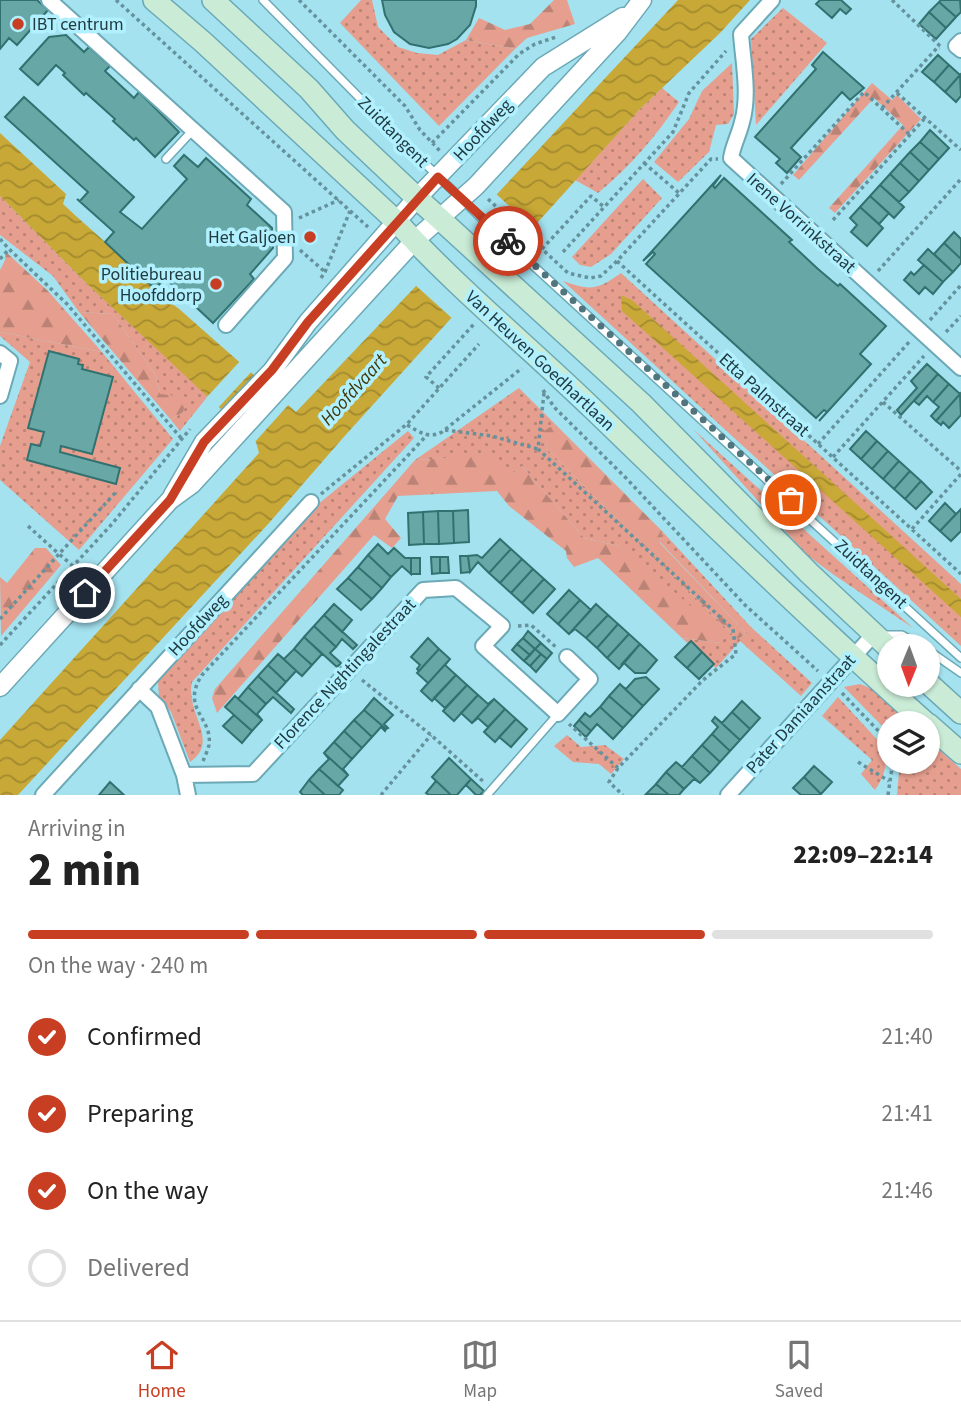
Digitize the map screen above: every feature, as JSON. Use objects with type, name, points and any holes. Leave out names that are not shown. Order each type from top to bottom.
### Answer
[{"type":"main road","name":"Van Heuven Goedhartlaan","points":[[154,0],[397,222],[476,314],[591,407],[852,657],[913,711]]},
{"type":"main road","points":[[214,0],[309,89],[345,130],[417,198],[641,403],[809,573],[877,637]]},
{"type":"main road","points":[[940,694],[961,713]]},
{"type":"main road","name":"Van Heuven Goedhartlaan","points":[[940,734],[961,753]]},
{"type":"street","points":[[49,0],[284,212],[285,258],[226,324]]},
{"type":"street","points":[[741,34],[772,0]]},
{"type":"street","name":"Hoofdweg","points":[[170,500],[193,458],[219,426],[272,370],[308,322],[417,198],[543,67],[637,6]]},
{"type":"street","name":"Hoofdweg","points":[[0,687],[170,500],[192,484],[285,384],[466,203],[617,33],[637,6]]},
{"type":"street","name":"Irene Vorrinkstraat","points":[[741,34],[745,104],[731,158],[920,331]]},
{"type":"street","points":[[920,331],[961,368]]},
{"type":"street","points":[[0,353],[10,361],[0,397]]},
{"type":"street","name":"Hoofdweg","points":[[43,795],[311,502]]},
{"type":"street","name":"Florence Nightingalestraat","points":[[190,775],[253,774],[423,590],[456,588],[502,626]]},
{"type":"street","points":[[502,626],[483,646],[558,714],[590,679],[567,657]]},
{"type":"street","name":"Pater Damiaanstraat","points":[[728,795],[852,657],[877,643]]},
{"type":"street","points":[[139,689],[158,707],[190,775],[188,795]]},
{"type":"lane","name":"Zuidtangent","points":[[263,0],[438,177],[961,658]]},
{"type":"lane","points":[[166,159],[193,130]]},
{"type":"lane","points":[[940,658],[961,673]]},
{"type":"lane","points":[[490,792],[558,714]]},
{"type":"path","points":[[116,0],[350,211],[325,272],[317,283]]},
{"type":"path","points":[[299,0],[405,106],[419,130],[432,143]]},
{"type":"path","points":[[892,0],[955,46]]},
{"type":"path","points":[[563,253],[673,132],[689,93],[741,34]]},
{"type":"path","points":[[882,108],[937,48],[955,46]]},
{"type":"path","points":[[771,195],[864,92],[910,135]]},
{"type":"path","points":[[897,93],[961,150]]},
{"type":"path","points":[[833,220],[925,118]]},
{"type":"path","points":[[484,195],[568,273],[590,278],[601,276],[617,261],[711,159],[731,158]]},
{"type":"path","points":[[644,163],[679,193]]},
{"type":"path","points":[[868,283],[961,179]]},
{"type":"path","points":[[542,249],[591,196],[604,207]]},
{"type":"path","points":[[325,272],[285,231],[338,200]]},
{"type":"path","points":[[0,239],[67,304],[181,438]]},
{"type":"path","points":[[0,259],[9,249]]},
{"type":"path","name":"Etta Palmstraat","points":[[617,261],[961,574]]},
{"type":"path","points":[[818,444],[961,285]]},
{"type":"path","points":[[439,388],[426,377],[476,314]]},
{"type":"path","points":[[833,457],[961,316]]},
{"type":"path","points":[[311,502],[407,425],[479,344]]},
{"type":"path","points":[[407,425],[435,436],[522,368]]},
{"type":"path","name":"Van Heuven Goedhartlaan","points":[[538,449],[544,391],[554,407],[626,478],[745,605],[829,681],[877,730]]},
{"type":"path","points":[[883,402],[961,473],[912,529]]},
{"type":"path","points":[[0,645],[112,524],[190,429]]},
{"type":"path","points":[[445,430],[492,436],[538,449],[733,629],[736,654],[703,680],[618,768],[609,782],[623,795]]},
{"type":"path","points":[[190,775],[209,746],[209,735],[194,700],[194,687],[201,675],[427,435]]},
{"type":"path","points":[[0,619],[116,492]]},
{"type":"path","points":[[28,526],[73,565]]},
{"type":"path","points":[[502,626],[531,625],[567,657]]},
{"type":"path","points":[[349,670],[432,735],[490,792]]},
{"type":"path","points":[[558,714],[618,768]]},
{"type":"path","points":[[381,795],[432,735]]},
{"type":"path","points":[[858,762],[889,781]]},
{"type":"path","points":[[888,795],[890,774]]},
{"type":"green space","points":[[361,0],[372,0],[378,27],[398,47],[417,53],[438,55],[466,40],[515,49],[439,126],[340,23]]},
{"type":"green space","points":[[554,0],[567,0],[575,24],[527,38],[515,49],[466,40],[479,18],[505,30],[530,24]]},
{"type":"green space","points":[[783,8],[827,43],[756,125],[751,39]]},
{"type":"green space","points":[[732,63],[734,114],[728,124],[716,125],[709,152],[678,182],[654,162],[689,119],[702,91]]},
{"type":"green space","points":[[872,83],[892,100],[897,95],[921,119],[835,213],[829,208],[903,125],[874,98],[799,180],[793,175]]},
{"type":"green space","points":[[662,88],[679,102],[632,162],[598,193],[575,180],[640,109]]},
{"type":"green space","points":[[643,179],[662,198],[611,254],[591,267],[580,265],[572,257]]},
{"type":"green space","points":[[0,196],[85,282],[208,396],[180,431],[171,420],[183,412],[160,394],[156,376],[113,314],[79,312],[53,276],[0,235]]},
{"type":"green space","points":[[6,252],[48,291],[102,352],[0,332],[0,270]]},
{"type":"green space","points":[[621,273],[961,584],[961,646],[563,281],[594,287]]},
{"type":"green space","points":[[79,312],[113,314],[156,376],[160,394],[187,397],[183,412],[171,420]]},
{"type":"green space","points":[[0,332],[102,352],[173,439],[79,550],[0,480],[0,446],[30,362],[0,336]]},
{"type":"green space","points":[[519,388],[555,424],[545,432],[547,449],[737,639],[747,634],[660,542],[662,531],[751,627],[812,683],[801,696],[740,641],[716,668],[682,638],[721,643],[619,546],[584,538],[522,466],[506,479],[496,456],[415,460]]},
{"type":"green space","points":[[555,424],[662,531],[660,543],[747,634],[737,639],[547,449],[544,431]]},
{"type":"green space","points":[[694,430],[913,628],[807,555]]},
{"type":"green space","points":[[408,431],[414,438],[192,682],[191,693],[202,745],[199,754],[190,762],[171,712],[159,697],[158,681],[317,505]]},
{"type":"green space","points":[[497,455],[506,478],[522,466],[584,538],[619,546],[721,631],[721,643],[682,638],[598,558],[574,567],[567,558],[566,551],[509,506],[497,491],[398,496],[385,519],[401,538],[392,548],[374,535],[217,713],[212,698],[215,689],[415,460]]},
{"type":"green space","points":[[35,548],[46,548],[61,565],[1,636],[0,577],[7,583]]},
{"type":"green space","points":[[860,684],[875,690],[877,697],[882,697],[897,711],[877,711],[877,721],[844,687]]},
{"type":"green space","points":[[838,697],[877,739],[877,774],[883,774],[875,790],[861,774],[872,760],[822,716]]},
{"type":"green space","points":[[567,735],[581,747],[605,745],[624,759],[611,774],[599,764],[573,762],[554,746]]},
{"type":"green space","points":[[940,751],[961,769],[961,795],[897,795],[899,774],[940,774]]},
{"type":"water","name":"Hoofdvaart","points":[[678,0],[750,0],[720,33],[640,109],[269,523],[18,795],[0,795],[0,740],[259,453],[256,442],[85,282],[0,196],[0,133],[66,194],[63,204],[154,289],[296,412],[416,286],[498,193]]},
{"type":"water","points":[[621,295],[632,300],[961,599],[961,617],[622,311]]},
{"type":"pier","points":[[494,192],[535,230],[454,320],[414,284]]},
{"type":"pier","points":[[241,360],[253,370],[217,409],[206,398]]},
{"type":"pier","points":[[256,373],[290,403],[253,444],[220,413]]},
{"type":"building","name":"IBT centrum","points":[[0,0],[37,0],[48,10],[17,45],[9,38],[0,49]]},
{"type":"building","points":[[382,0],[476,0],[476,6],[470,25],[457,39],[429,48],[410,44],[394,32],[385,15]]},
{"type":"building","points":[[820,0],[841,0],[851,9],[846,14],[840,9],[832,18],[816,4]]},
{"type":"building","points":[[960,0],[961,12],[956,17],[939,2]]},
{"type":"building","points":[[939,2],[956,17],[946,28],[929,12]]},
{"type":"building","points":[[929,12],[946,28],[936,39],[919,24]]},
{"type":"building","points":[[66,35],[84,52],[89,47],[110,66],[105,71],[134,98],[139,92],[179,132],[155,157],[113,121],[115,119],[86,93],[84,95],[56,65],[38,85],[20,69],[49,37]]},
{"type":"building","points":[[823,52],[864,88],[850,100],[842,92],[791,148],[801,157],[787,173],[776,163],[780,159],[755,137],[816,69],[812,65]]},
{"type":"building","points":[[938,55],[949,65],[934,82],[922,72]]},
{"type":"building","points":[[949,65],[960,75],[945,92],[934,82]]},
{"type":"building","points":[[960,75],[961,96],[956,102],[945,92]]},
{"type":"building","points":[[24,97],[134,197],[120,212],[142,229],[187,179],[174,166],[184,155],[198,167],[206,158],[251,199],[247,205],[272,228],[273,248],[250,274],[254,279],[213,323],[165,278],[155,289],[105,242],[114,232],[77,199],[80,201],[88,192],[5,117]]},
{"type":"building","points":[[930,130],[949,148],[939,159],[920,142]]},
{"type":"building","points":[[920,142],[939,159],[929,170],[910,152]]},
{"type":"building","points":[[910,152],[929,170],[919,181],[900,163]]},
{"type":"building","points":[[900,163],[919,181],[909,192],[890,174]]},
{"type":"building","points":[[890,174],[909,192],[899,202],[880,185]]},
{"type":"building","points":[[721,175],[713,186],[715,188],[724,178],[792,240],[789,242],[818,269],[838,286],[840,284],[886,326],[860,354],[871,364],[819,421],[827,412],[824,410],[816,418],[646,264],[655,254],[653,252],[643,261]]},
{"type":"building","points":[[880,185],[904,207],[894,218],[870,196]]},
{"type":"building","points":[[870,196],[889,213],[879,224],[860,207]]},
{"type":"building","points":[[860,207],[883,228],[867,246],[851,232],[857,225],[850,218]]},
{"type":"building","points":[[954,232],[961,239],[961,259],[944,243]]},
{"type":"building","points":[[944,243],[961,259],[953,272],[934,254]]},
{"type":"building","points":[[928,249],[953,272],[943,282],[918,260]]},
{"type":"building","points":[[924,265],[943,282],[933,294],[925,287],[919,294],[904,280],[911,272],[914,275]]},
{"type":"building","points":[[49,351],[79,359],[78,364],[83,365],[82,369],[113,377],[92,454],[61,446],[60,452],[120,468],[116,484],[27,460],[31,444],[40,446],[44,432],[28,428]]},
{"type":"building","points":[[927,364],[938,374],[901,415],[897,410],[917,388],[911,381]]},
{"type":"building","points":[[938,374],[949,384],[933,402],[927,396],[919,405],[914,401]]},
{"type":"building","points":[[949,384],[960,394],[936,421],[931,416],[939,407],[933,402]]},
{"type":"building","points":[[960,394],[961,415],[949,428],[943,422],[941,425],[936,421]]},
{"type":"building","points":[[866,431],[877,441],[861,459],[850,449]]},
{"type":"building","points":[[877,441],[888,451],[872,469],[861,459]]},
{"type":"building","points":[[888,451],[899,461],[883,479],[872,469]]},
{"type":"building","points":[[899,461],[910,471],[894,489],[883,479]]},
{"type":"building","points":[[910,471],[921,481],[905,499],[894,489]]},
{"type":"building","points":[[921,481],[932,492],[916,509],[905,499]]},
{"type":"building","points":[[945,503],[956,514],[940,531],[929,521]]},
{"type":"building","points":[[961,509],[961,531],[951,541],[940,531]]},
{"type":"building","points":[[468,510],[469,542],[454,543],[453,511]]},
{"type":"building","points":[[438,511],[439,544],[424,544],[423,512]]},
{"type":"building","points":[[438,511],[453,511],[454,543],[439,544]]},
{"type":"building","points":[[423,512],[424,544],[409,545],[408,513]]},
{"type":"building","points":[[500,539],[511,549],[489,573],[478,562],[470,572],[468,556],[477,555],[482,558]]},
{"type":"building","points":[[378,544],[388,554],[394,548],[405,558],[411,558],[411,574],[402,566],[391,577],[368,555]]},
{"type":"building","points":[[511,549],[522,559],[500,583],[489,573]]},
{"type":"building","points":[[368,555],[391,577],[382,588],[358,567]]},
{"type":"building","points":[[460,556],[468,556],[470,572],[461,573]]},
{"type":"building","points":[[431,557],[440,557],[440,573],[432,574]]},
{"type":"building","points":[[440,557],[448,557],[449,573],[440,573]]},
{"type":"building","points":[[411,558],[420,558],[420,574],[411,574]]},
{"type":"building","points":[[522,559],[533,569],[511,593],[500,583]]},
{"type":"building","points":[[358,567],[382,588],[372,599],[348,578]]},
{"type":"building","points":[[533,569],[544,579],[522,603],[511,593]]},
{"type":"building","points":[[348,578],[372,599],[361,610],[337,589]]},
{"type":"building","points":[[544,579],[555,589],[533,613],[522,603]]},
{"type":"building","points":[[569,590],[580,600],[558,624],[547,614]]},
{"type":"building","points":[[580,600],[591,610],[569,634],[558,624]]},
{"type":"building","points":[[334,604],[352,620],[342,632],[324,615]]},
{"type":"building","points":[[596,604],[608,615],[586,638],[575,629],[569,634]]},
{"type":"building","points":[[324,615],[357,645],[353,649],[342,639],[336,647],[314,626]]},
{"type":"building","points":[[608,615],[618,624],[597,648],[586,638]]},
{"type":"building","points":[[618,624],[629,634],[607,658],[597,648]]},
{"type":"building","points":[[314,626],[336,647],[330,653],[341,663],[337,667],[304,637]]},
{"type":"building","points":[[528,631],[541,643],[535,649],[523,638]]},
{"type":"building","points":[[629,634],[640,644],[619,669],[607,658]]},
{"type":"building","points":[[304,637],[322,654],[312,665],[294,649]]},
{"type":"building","points":[[428,638],[439,649],[419,671],[417,669],[420,665],[411,657]]},
{"type":"building","points":[[523,638],[535,649],[530,655],[517,644]]},
{"type":"building","points":[[691,641],[702,652],[687,668],[675,657]]},
{"type":"building","points":[[541,643],[552,653],[547,659],[535,649]]},
{"type":"building","points":[[517,644],[530,655],[524,661],[512,650]]},
{"type":"building","points":[[640,644],[657,660],[646,673],[635,673],[624,663],[621,665]]},
{"type":"building","points":[[294,649],[312,665],[302,676],[278,654],[284,659]]},
{"type":"building","points":[[439,649],[450,659],[421,691],[428,683],[417,673]]},
{"type":"building","points":[[535,649],[541,654],[530,666],[524,661]]},
{"type":"building","points":[[702,652],[714,664],[699,679],[687,668]]},
{"type":"building","points":[[278,654],[302,676],[296,671],[286,682],[268,665]]},
{"type":"building","points":[[541,654],[547,659],[536,672],[530,666]]},
{"type":"building","points":[[450,659],[445,665],[456,675],[432,701],[421,691]]},
{"type":"building","points":[[268,665],[286,682],[276,693],[258,676]]},
{"type":"building","points":[[456,675],[467,685],[445,708],[434,698]]},
{"type":"building","points":[[258,676],[294,709],[291,713],[273,697],[266,704],[248,687]]},
{"type":"building","points":[[646,677],[659,689],[643,706],[622,686],[626,689],[635,679]]},
{"type":"building","points":[[620,684],[643,706],[633,717],[609,696]]},
{"type":"building","points":[[467,685],[478,695],[454,721],[443,711]]},
{"type":"building","points":[[248,687],[266,704],[257,714],[262,720],[238,699]]},
{"type":"building","points":[[478,695],[488,704],[494,699],[472,723],[461,713]]},
{"type":"building","points":[[235,696],[262,720],[252,731],[225,707]]},
{"type":"building","points":[[609,696],[633,717],[623,728],[600,707]]},
{"type":"building","points":[[374,698],[393,715],[384,724],[388,728],[386,729],[364,710]]},
{"type":"building","points":[[494,699],[505,709],[488,727],[478,718],[472,723]]},
{"type":"building","points":[[742,701],[760,718],[750,729],[732,712]]},
{"type":"building","points":[[600,707],[623,728],[613,739],[597,724],[591,731],[579,720],[585,713],[590,717]]},
{"type":"building","points":[[505,709],[516,719],[495,742],[484,732]]},
{"type":"building","points":[[364,710],[386,729],[385,731],[381,727],[372,737],[354,720]]},
{"type":"building","points":[[732,712],[750,729],[740,740],[715,717],[722,723]]},
{"type":"building","points":[[234,715],[252,731],[242,743],[223,726]]},
{"type":"building","points":[[715,717],[740,740],[730,751],[712,734],[718,727],[712,721]]},
{"type":"building","points":[[516,719],[527,729],[511,747],[499,737]]},
{"type":"building","points":[[354,720],[372,737],[362,748],[344,731]]},
{"type":"building","points":[[579,720],[591,731],[586,737],[574,726]]},
{"type":"building","points":[[344,731],[362,748],[352,759],[334,742]]},
{"type":"building","points":[[712,734],[730,751],[720,762],[702,745]]},
{"type":"building","points":[[334,742],[352,759],[343,769],[348,775],[324,753]]},
{"type":"building","points":[[702,745],[720,762],[710,773],[692,756]]},
{"type":"building","points":[[324,753],[348,775],[338,786],[319,769],[329,759]]},
{"type":"building","points":[[692,756],[710,773],[700,783],[676,762],[682,767]]},
{"type":"building","points":[[449,758],[471,779],[457,795],[451,795],[432,777]]},
{"type":"building","points":[[676,762],[700,783],[694,779],[684,789],[666,772]]},
{"type":"building","points":[[814,766],[832,782],[821,794],[804,777]]},
{"type":"building","points":[[319,769],[343,790],[339,795],[325,795],[309,780]]},
{"type":"building","points":[[666,772],[684,789],[679,795],[669,795],[656,784]]},
{"type":"building","points":[[432,777],[451,795],[426,793],[436,781]]},
{"type":"building","points":[[804,777],[820,795],[801,795],[793,788]]},
{"type":"building","points":[[471,779],[484,791],[480,795],[476,795],[466,785]]},
{"type":"building","points":[[309,780],[325,795],[303,795],[300,792]]},
{"type":"building","points":[[110,782],[124,795],[99,795]]},
{"type":"building","points":[[656,784],[669,795],[646,794]]},
{"type":"way so far","points":[[508,241],[791,500]]},
{"type":"place","name":"IBT centrum","points":[[18,24]]},
{"type":"place","name":"Het Galjoen","points":[[310,237]]},
{"type":"place","name":"Politiebureau Hoofddorp","points":[[216,284]]},
{"type":"route","points":[[85,593],[170,500],[204,442],[272,370],[308,322],[438,177],[508,241]]}]
